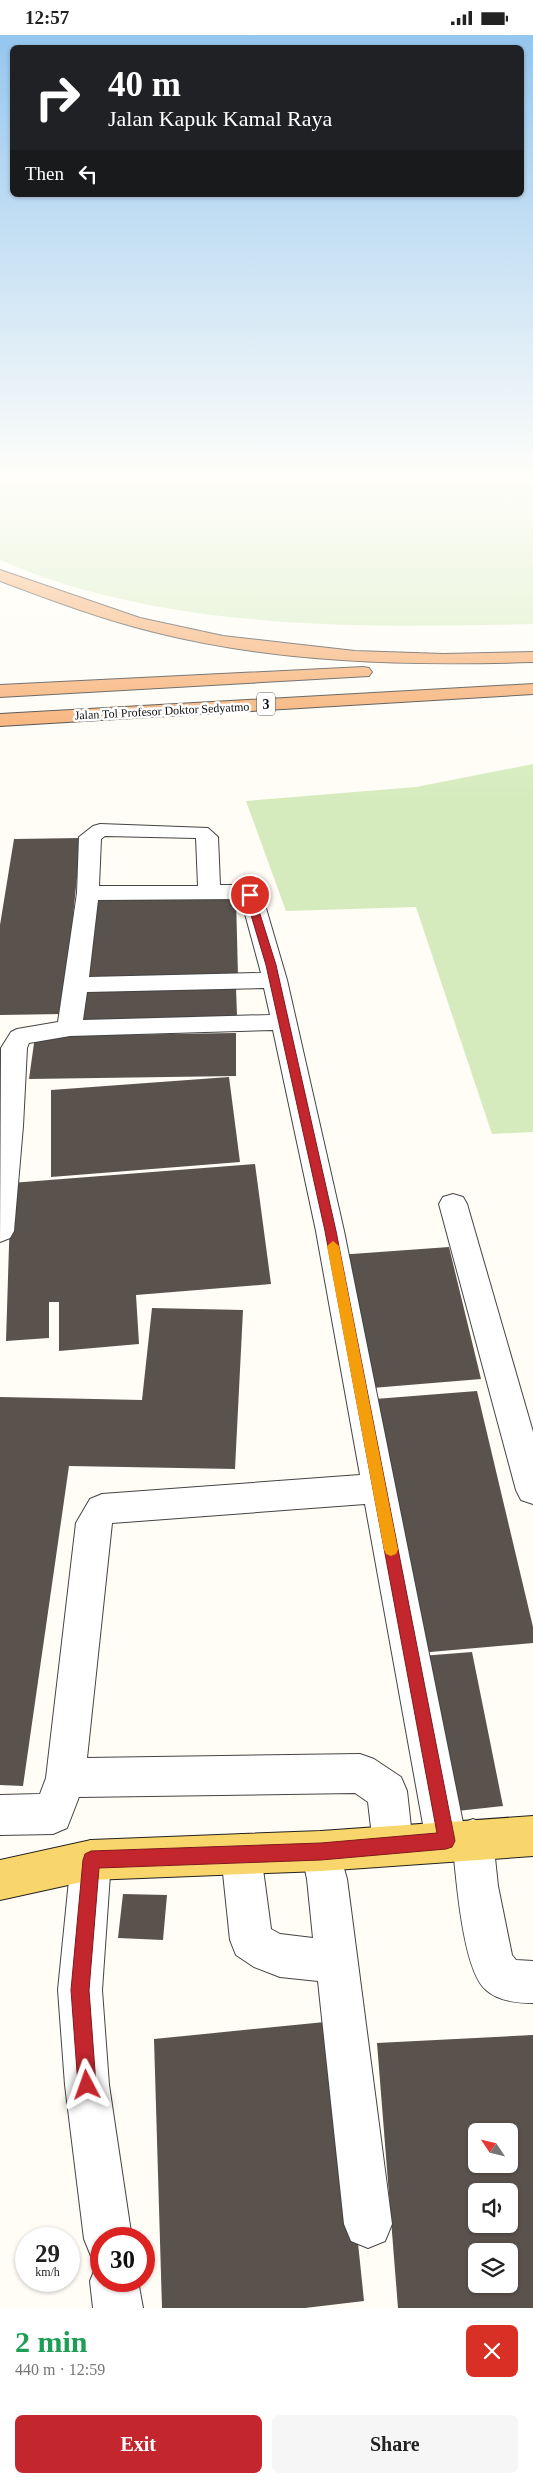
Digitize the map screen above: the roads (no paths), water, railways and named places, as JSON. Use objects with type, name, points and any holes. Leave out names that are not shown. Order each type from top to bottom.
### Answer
[{"type":"highway","points":[[40,589],[138,623],[225,642],[288,650],[381,658],[533,657]]},
{"type":"highway","name":"Jalan Tol Profesor Doktor Sedyatmo","points":[[0,691],[533,663]]},
{"type":"highway","name":"Jalan Tol Profesor Doktor Sedyatmo","points":[[0,707],[533,677]]},
{"type":"highway","name":"Jalan Tol Profesor Doktor Sedyatmo","points":[[0,720],[533,689]]},
{"type":"highway","name":"Jalan Tol Profesor Doktor Sedyatmo","points":[[0,733],[533,702]]},
{"type":"main road","points":[[0,1880],[91,1860],[321,1851],[533,1836]]},
{"type":"street","points":[[70,1028],[88,893],[90,837],[100,830],[197,831],[205,834],[207,837],[209,892]]},
{"type":"street","points":[[88,893],[239,892],[250,895],[284,1022],[330,1231],[379,1488],[459,1840],[477,1886],[492,1964],[498,1975],[510,1982],[533,1983]]},
{"type":"street","points":[[75,985],[274,979]]},
{"type":"street","points":[[0,1231],[10,1126],[14,1048],[20,1038],[26,1035],[70,1028],[284,1022]]},
{"type":"street","points":[[453,1204],[533,1490]]},
{"type":"street","points":[[0,1815],[53,1815],[66,1778],[93,1523],[102,1509],[379,1488]]},
{"type":"street","points":[[66,1778],[360,1773],[387,1791],[393,1845]]},
{"type":"street","points":[[321,1851],[337,1961],[368,2224]]},
{"type":"street","points":[[242,1855],[251,1940],[260,1950],[272,1955],[337,1961]]},
{"type":"street","points":[[91,1860],[80,1990],[87,2085],[106,2227]]},
{"type":"street","points":[[116,2292],[118,2308]]}]
